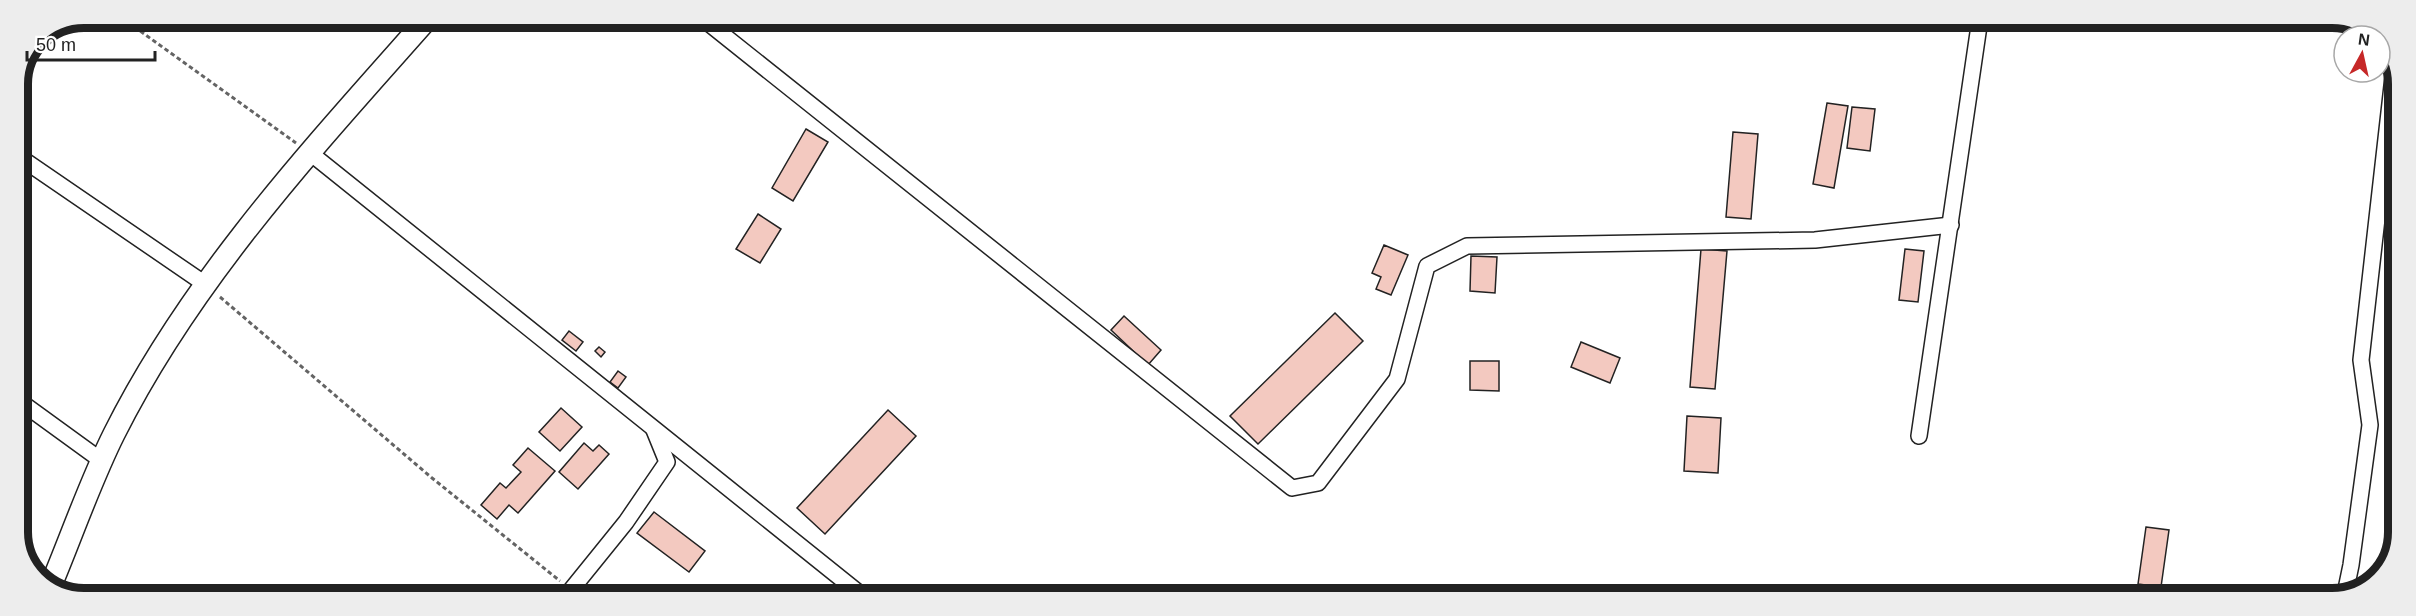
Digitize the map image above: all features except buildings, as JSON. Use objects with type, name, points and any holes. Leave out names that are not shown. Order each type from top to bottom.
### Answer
[{"type":"street","points":[[54,578],[113,435],[151,368],[205,284],[309,152],[419,28]]},
{"type":"street","points":[[715,28],[1292,488],[1318,483],[1397,379],[1427,266],[1467,246],[1815,240],[1951,225]]},
{"type":"street","points":[[1919,436],[1979,28]]},
{"type":"street","points":[[2347,586],[2370,425],[2361,360],[2387,129]]},
{"type":"street","points":[[309,152],[853,588]]},
{"type":"street","points":[[28,163],[205,284]]},
{"type":"street","points":[[29,408],[102,461]]},
{"type":"street","points":[[577,588],[667,462],[653,427]]},
{"type":"path","points":[[136,28],[309,152]]},
{"type":"path","points":[[205,284],[564,588]]}]
